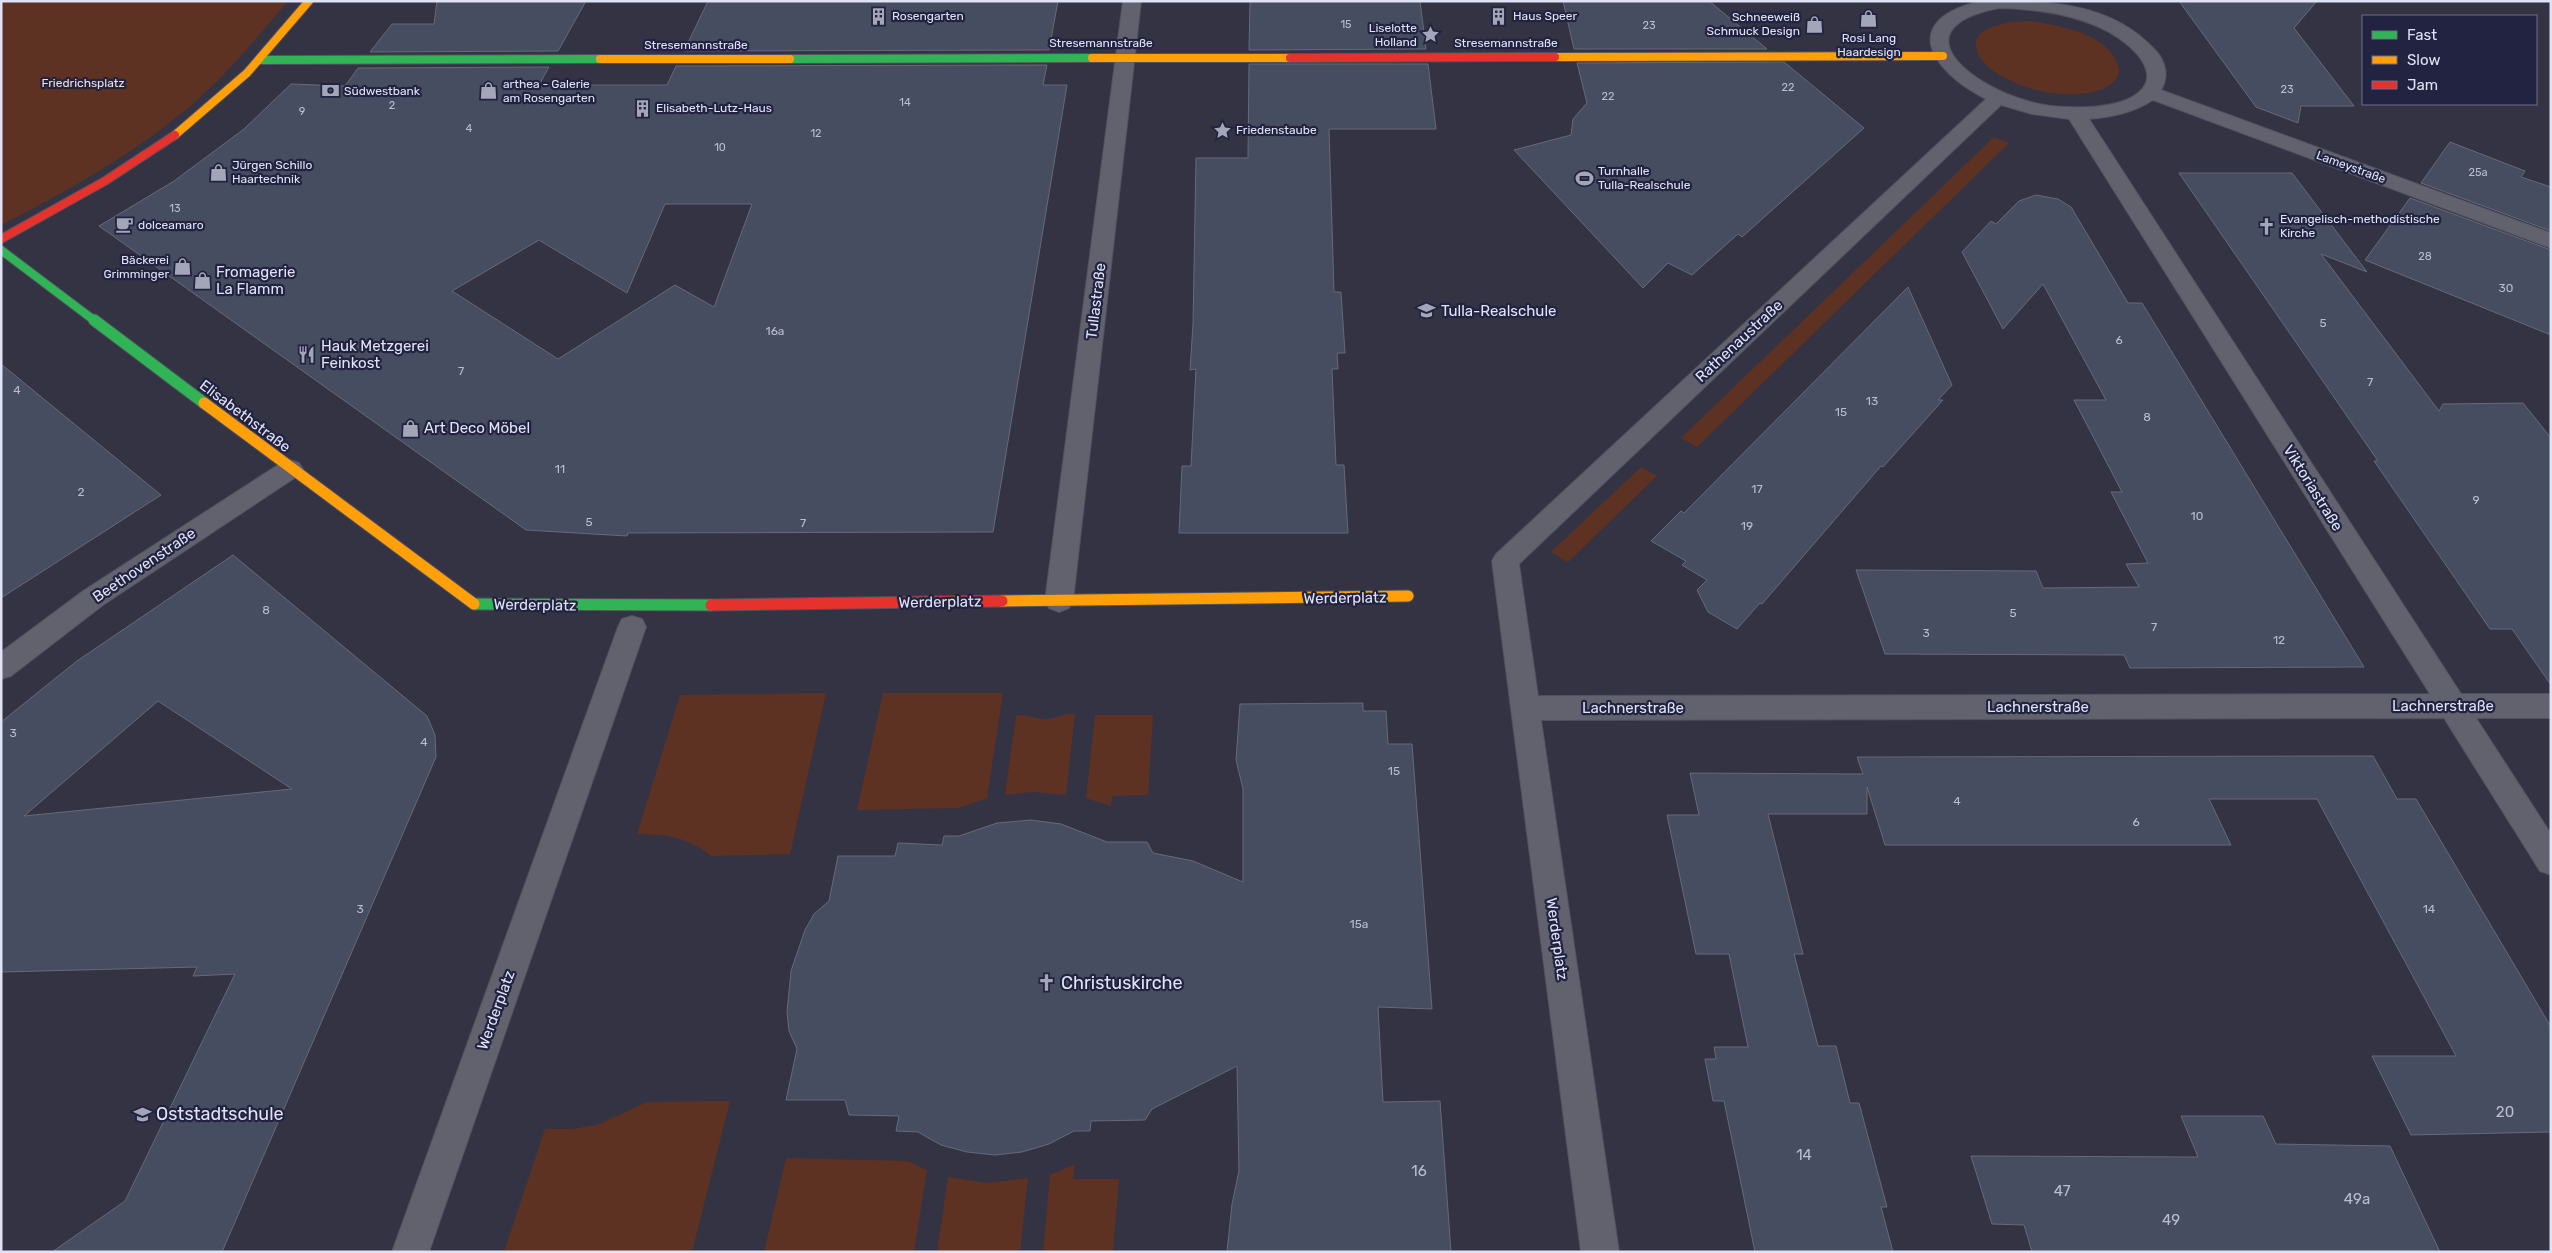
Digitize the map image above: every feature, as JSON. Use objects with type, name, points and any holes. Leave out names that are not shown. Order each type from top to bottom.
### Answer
[{"type":"street","points":[[1,239],[119,173],[168,140],[219,99],[260,60],[309,1]]},
{"type":"street","name":"Tullastraße","points":[[1060,601],[1132,1]]},
{"type":"street","points":[[2090,17],[2105,3]]},
{"type":"street","points":[[1969,4],[2028,4],[2060,8],[2090,17],[2117,29],[2140,44],[2153,61],[2158,78],[2152,93],[2135,105],[2109,112],[2076,114],[2050,112],[1999,97],[1955,71],[1943,56],[1939,40],[1942,27],[1969,4]]},
{"type":"street","name":"Stresemannstraße","points":[[260,60],[1943,56]]},
{"type":"street","name":"Lameystraße","points":[[2152,93],[2551,241]]},
{"type":"street","name":"Rathenaustraße","points":[[1510,597],[1505,561],[1999,97]]},
{"type":"street","name":"Viktoriastraße","points":[[2076,114],[2551,862]]},
{"type":"street","name":"Elisabethstraße","points":[[1,250],[472,604]]},
{"type":"street","name":"Beethovenstraße","points":[[1,668],[93,598],[290,469]]},
{"type":"street","name":"Werderplatz","points":[[472,604],[640,606],[1408,596]]},
{"type":"street","name":"Werderplatz","points":[[1510,597],[1600,1252]]},
{"type":"street","name":"Werderplatz","points":[[410,1252],[632,628]]},
{"type":"street","name":"Lachnerstraße","points":[[1525,708],[2551,706]]},
{"type":"green space","name":"Friedrichsplatz","points":[[1,1],[288,1],[221,77],[175,119],[128,153],[78,184],[1,225]]},
{"type":"green space","points":[[2028,21],[2065,28],[2091,37],[2103,44],[2111,53],[2118,65],[2119,74],[2112,83],[2104,88],[2077,94],[2044,92],[2023,86],[2003,77],[1982,59],[1976,45],[1978,37],[1983,31],[1994,26]]},
{"type":"green space","points":[[1994,137],[2009,143],[1697,447],[1681,438]]},
{"type":"green space","points":[[1641,467],[1657,476],[1568,562],[1551,552]]},
{"type":"green space","points":[[826,693],[790,854],[711,856],[694,845],[676,838],[637,834],[680,695]]},
{"type":"green space","points":[[883,693],[1003,693],[987,798],[959,808],[857,810]]},
{"type":"green space","points":[[1065,714],[1075,714],[1066,795],[1034,792],[1005,795],[1016,715],[1050,719]]},
{"type":"green space","points":[[1095,715],[1153,715],[1148,795],[1112,796],[1111,806],[1086,798]]},
{"type":"green space","points":[[730,1101],[692,1252],[504,1252],[545,1129],[572,1129],[597,1125],[647,1102]]},
{"type":"green space","points":[[786,1158],[908,1161],[927,1170],[914,1252],[764,1252]]},
{"type":"green space","points":[[1075,1164],[1073,1179],[1119,1179],[1113,1252],[1043,1252],[1050,1175]]},
{"type":"green space","points":[[948,1177],[987,1183],[1028,1178],[1020,1252],[937,1252]]},
{"type":"building","points":[[437,1],[586,1],[558,51],[370,52],[392,24],[434,24]]},
{"type":"building","name":"Rosengarten","points":[[708,1],[1058,1],[1049,50],[684,51]]},
{"type":"building","points":[[1250,1],[1420,1],[1426,49],[1249,50]]},
{"type":"building","points":[[1563,1],[1709,1],[1767,49],[1574,49]]},
{"type":"building","points":[[2179,1],[2317,1],[2294,28],[2354,106],[2301,106],[2298,123],[2256,107]]},
{"type":"building","points":[[1784,62],[1864,128],[1742,237],[1738,234],[1692,275],[1668,263],[1643,288],[1514,150],[1571,135],[1573,119],[1587,103],[1577,63]]},
{"type":"building","points":[[1249,64],[1428,64],[1436,129],[1329,129],[1334,292],[1341,292],[1345,353],[1337,353],[1338,369],[1332,369],[1336,465],[1344,465],[1348,533],[1179,533],[1182,466],[1191,466],[1196,369],[1190,370],[1193,324],[1196,158],[1248,158]]},
{"type":"building","points":[[1047,65],[1043,85],[1067,85],[993,532],[628,533],[627,536],[526,530],[99,226],[174,181],[244,129],[291,84],[345,86],[358,68],[549,67],[539,85],[667,85],[676,66]],"holes":[[[665,204],[752,204],[714,307],[675,285],[558,359],[452,291],[539,240],[627,293]]]},
{"type":"building","points":[[2450,142],[2525,171],[2521,177],[2551,187],[2551,231],[2421,183]]},
{"type":"building","points":[[2179,173],[2292,173],[2367,272],[2321,254],[2439,411],[2443,404],[2523,403],[2551,438],[2551,685],[2512,629],[2490,629],[2374,461],[2378,461]]},
{"type":"building","points":[[2036,195],[2058,199],[2071,207],[2128,303],[2142,303],[2364,667],[2130,668],[2124,655],[1885,654],[1856,570],[2036,571],[2043,588],[2139,587],[2126,564],[2148,563],[2111,492],[2122,492],[2074,400],[2106,400],[2043,284],[2003,329],[1962,252],[1991,221],[1996,224],[2019,201]]},
{"type":"building","points":[[2410,198],[2551,250],[2551,335],[2365,260]]},
{"type":"building","points":[[1908,287],[1952,385],[1938,400],[1943,400],[1883,467],[1881,466],[1762,604],[1760,603],[1737,629],[1708,612],[1697,590],[1707,580],[1682,565],[1686,561],[1651,541],[1681,511],[1684,513]]},
{"type":"building","points":[[1,364],[161,495],[1,598]]},
{"type":"building","points":[[233,555],[427,716],[435,735],[436,757],[222,1252],[52,1252],[125,1201],[235,974],[193,976],[197,967],[1,972],[1,722],[77,661]],"holes":[[[158,701],[292,789],[24,816]]]},
{"type":"building","points":[[1363,703],[1363,711],[1386,711],[1388,744],[1412,744],[1432,1009],[1378,1007],[1383,1102],[1440,1101],[1451,1252],[1227,1252],[1232,1204],[1239,1171],[1237,1066],[1152,1109],[1145,1120],[1091,1121],[1090,1131],[1074,1131],[1049,1144],[1022,1152],[995,1155],[967,1152],[941,1145],[918,1132],[896,1131],[899,1116],[849,1115],[845,1100],[786,1100],[797,1049],[789,1031],[787,1012],[791,971],[805,930],[814,914],[829,901],[838,856],[895,856],[898,843],[942,845],[944,836],[959,836],[997,823],[1031,820],[1061,824],[1107,842],[1147,842],[1153,853],[1193,861],[1243,882],[1243,789],[1236,760],[1240,704]]},
{"type":"building","points":[[2373,756],[2397,799],[2416,799],[2551,1027],[2551,1132],[2411,1135],[2372,1056],[2456,1056],[2317,799],[2209,799],[2231,845],[1885,845],[1867,787],[1867,814],[1768,814],[1803,954],[1794,954],[1818,1046],[1836,1046],[1850,1103],[1859,1103],[1887,1207],[1881,1207],[1893,1252],[1755,1252],[1724,1101],[1713,1101],[1705,1059],[1716,1059],[1714,1047],[1748,1047],[1729,954],[1696,954],[1667,815],[1699,815],[1690,773],[1863,774],[1857,757]]},
{"type":"building","points":[[2181,1116],[2263,1116],[2276,1144],[2390,1146],[2440,1252],[2032,1252],[2024,1225],[1992,1224],[1971,1156],[2198,1157]]},
{"type":"traffic: fast","points":[[790,59],[1092,58]]},
{"type":"traffic: fast","points":[[260,60],[600,59]]},
{"type":"traffic: fast","points":[[1,250],[204,403]]},
{"type":"traffic: fast","points":[[474,604],[711,605]]},
{"type":"traffic: slow","points":[[175,135],[247,73],[309,1]]},
{"type":"traffic: slow","points":[[1555,57],[1943,56]]},
{"type":"traffic: slow","points":[[1092,58],[1290,58]]},
{"type":"traffic: slow","points":[[600,59],[790,59]]},
{"type":"traffic: slow","points":[[204,403],[474,604]]},
{"type":"traffic: slow","points":[[1002,601],[1408,596]]},
{"type":"traffic: jam","points":[[1290,58],[1555,57]]},
{"type":"traffic: jam","points":[[1,239],[105,181],[175,135]]},
{"type":"traffic: jam","points":[[711,605],[1002,601]]},
{"type":"place","name":"Rosengarten","points":[[878,16]]},
{"type":"place","name":"Haus Speer","points":[[1499,16]]},
{"type":"place","name":"Rosi Lang Haardesign","points":[[1869,19]]},
{"type":"place","name":"Schneeweiß Schmuck Design","points":[[1814,24]]},
{"type":"place","name":"Liselotte Holland","points":[[1431,35]]},
{"type":"place","name":"Südwestbank","points":[[330,91]]},
{"type":"place","name":"arthea - Galerie am Rosengarten","points":[[489,91]]},
{"type":"place","name":"Elisabeth-Lutz-Haus","points":[[642,108]]},
{"type":"place","name":"Friedenstaube","points":[[1222,130]]},
{"type":"place","name":"Jürgen Schillo Haartechnik","points":[[218,172]]},
{"type":"place","name":"Turnhalle Tulla-Realschule","points":[[1584,178]]},
{"type":"place","name":"dolceamaro","points":[[124,225]]},
{"type":"place","name":"Evangelisch-methodistische Kirche","points":[[2266,226]]},
{"type":"place","name":"Bäckerei Grimminger","points":[[183,267]]},
{"type":"place","name":"Fromagerie La Flamm","points":[[202,281]]},
{"type":"place","name":"Tulla-Realschule","points":[[1427,311]]},
{"type":"place","name":"Hauk Metzgerei Feinkost","points":[[307,355]]},
{"type":"place","name":"Art Deco Möbel","points":[[410,428]]},
{"type":"place","name":"Christuskirche","points":[[1047,983]]},
{"type":"place","name":"Oststadtschule","points":[[142,1114]]}]
